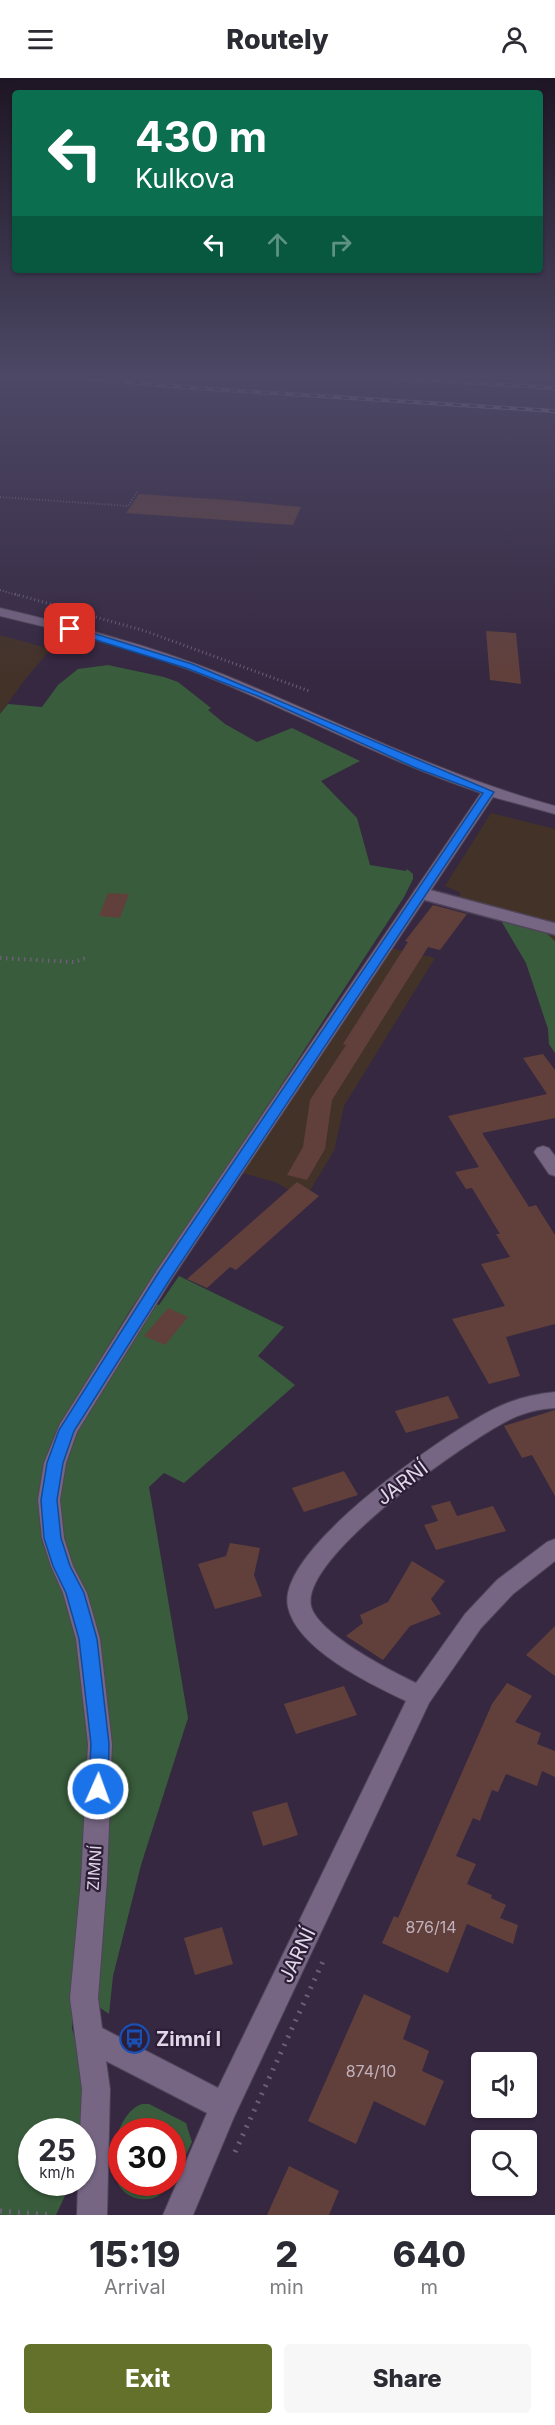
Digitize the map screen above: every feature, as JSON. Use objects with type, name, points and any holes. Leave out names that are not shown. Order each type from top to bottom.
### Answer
[{"type":"street","points":[[0,612],[108,639],[189,666],[261,694],[419,765],[489,792],[555,810]]},
{"type":"street","name":"ZIMNÍ","points":[[96,2211],[96,2088],[84,1998],[94,1880],[100,1744],[88,1639],[75,1593],[62,1566],[53,1538],[49,1500],[55,1463],[67,1430],[164,1275],[489,792]]},
{"type":"street","points":[[543,1152],[555,1170]]},
{"type":"street","name":"JARNÍ","points":[[420,1696],[332,1646],[309,1628],[299,1607],[299,1592],[304,1578],[330,1545],[358,1517],[454,1444],[496,1417],[515,1408],[555,1400]]},
{"type":"street","name":"JARNÍ","points":[[177,2212],[224,2107],[420,1696],[473,1621],[505,1587],[555,1548]]},
{"type":"street","points":[[90,2037],[224,2107]]},
{"type":"lane","points":[[420,893],[555,929]]},
{"type":"path","points":[[0,497],[128,506],[137,492]]},
{"type":"path","points":[[0,958],[74,962],[89,957]]},
{"type":"path","points":[[233,2154],[326,1955]]},
{"type":"path","points":[[0,2211],[52,2215]]},
{"type":"shaded area","points":[[0,635],[51,649],[0,714]]},
{"type":"shaded area","points":[[491,813],[555,829],[555,941],[544,931],[452,906],[461,893],[445,886]]},
{"type":"shaded area","points":[[390,948],[435,958],[344,1106],[334,1151],[305,1199],[275,1182],[239,1172]]},
{"type":"green space","points":[[108,665],[164,677],[178,682],[211,708],[208,710],[225,724],[257,742],[292,728],[360,761],[321,781],[357,818],[370,865],[406,871],[407,869],[413,874],[413,879],[404,897],[280,1087],[129,1312],[64,1418],[48,1454],[66,1596],[77,1641],[85,1691],[88,1745],[85,1881],[73,1992],[72,2029],[82,2058],[87,2094],[82,2118],[18,2118],[18,2196],[65,2196],[56,2215],[0,2215],[0,714],[8,704],[42,707],[58,685],[78,669]]},
{"type":"green space","points":[[500,919],[544,931],[555,941],[555,1053],[549,1044],[548,1029],[526,963]]},
{"type":"green space","points":[[179,1276],[284,1327],[258,1356],[295,1385],[184,1483],[164,1473],[149,1487],[188,1718],[141,1865],[113,1976],[109,2014],[99,2007],[97,1997],[106,1855],[59,1497],[71,1442],[151,1302],[159,1305]]},
{"type":"green space","points":[[142,2104],[149,2104],[176,2118],[126,2118],[131,2111]]},
{"type":"green space","points":[[186,2123],[192,2142],[186,2155]]},
{"type":"green space","points":[[133,2196],[159,2196],[151,2199]]},
{"type":"building","points":[[139,494],[301,507],[293,525],[126,513]]},
{"type":"building","points":[[486,631],[516,633],[521,684],[490,680]]},
{"type":"building","points":[[108,893],[129,894],[120,918],[99,916]]},
{"type":"building","points":[[433,905],[467,914],[440,950],[428,947],[332,1100],[325,1149],[307,1180],[287,1175],[303,1147],[310,1100],[408,942],[405,941]]},
{"type":"building","points":[[543,1054],[555,1070],[555,1118],[482,1133],[529,1207],[536,1205],[555,1235],[555,1324],[506,1337],[520,1376],[489,1384],[452,1319],[505,1306],[481,1264],[510,1257],[496,1234],[500,1234],[472,1188],[466,1189],[455,1172],[479,1167],[448,1116],[547,1094],[523,1058]]},
{"type":"building","points":[[297,1182],[319,1196],[236,1270],[230,1267],[207,1288],[187,1279]]},
{"type":"building","points":[[168,1308],[188,1317],[165,1345],[144,1336]]},
{"type":"building","points":[[448,1396],[459,1418],[406,1433],[395,1411]]},
{"type":"building","points":[[555,1410],[555,1496],[532,1455],[522,1458],[504,1426]]},
{"type":"building","points":[[344,1471],[358,1495],[304,1512],[292,1488]]},
{"type":"building","points":[[450,1501],[457,1516],[493,1506],[506,1531],[436,1550],[424,1525],[438,1521],[431,1506]]},
{"type":"building","points":[[230,1543],[260,1548],[254,1575],[262,1596],[215,1609],[198,1564],[226,1556]]},
{"type":"building","points":[[412,1561],[445,1581],[431,1599],[441,1614],[410,1626],[383,1660],[346,1636],[363,1623],[360,1615],[388,1602]]},
{"type":"building","points":[[555,1626],[555,1676],[526,1655]]},
{"type":"building","points":[[507,1683],[532,1696],[515,1722],[541,1733],[537,1744],[555,1751],[555,1777],[542,1771],[537,1786],[506,1774],[498,1792],[492,1790],[480,1821],[473,1818],[456,1856],[476,1864],[467,1884],[492,1895],[491,1898],[506,1905],[500,1918],[518,1925],[513,1944],[467,1924],[448,1973],[382,1943],[394,1916],[398,1918],[492,1704]]},
{"type":"building","points":[[344,1686],[357,1715],[296,1734],[284,1704]]},
{"type":"building","points":[[287,1802],[298,1835],[263,1846],[252,1812]]},
{"type":"building","points":[[222,1927],[233,1964],[195,1975],[184,1938]]},
{"type":"building","points":[[364,1994],[411,2016],[403,2039],[429,2051],[422,2071],[444,2081],[425,2126],[374,2101],[356,2144],[308,2121]]},
{"type":"building","points":[[289,2166],[339,2191],[329,2215],[267,2215]]},
{"type":"place","name":"Zimní I","points":[[135,2039]]},
{"type":"route","points":[[70,629],[151,652],[261,694],[419,765],[489,792],[164,1275],[67,1430],[55,1463],[49,1500],[53,1538],[62,1566],[75,1593],[88,1639],[100,1744],[98,1789]]}]
